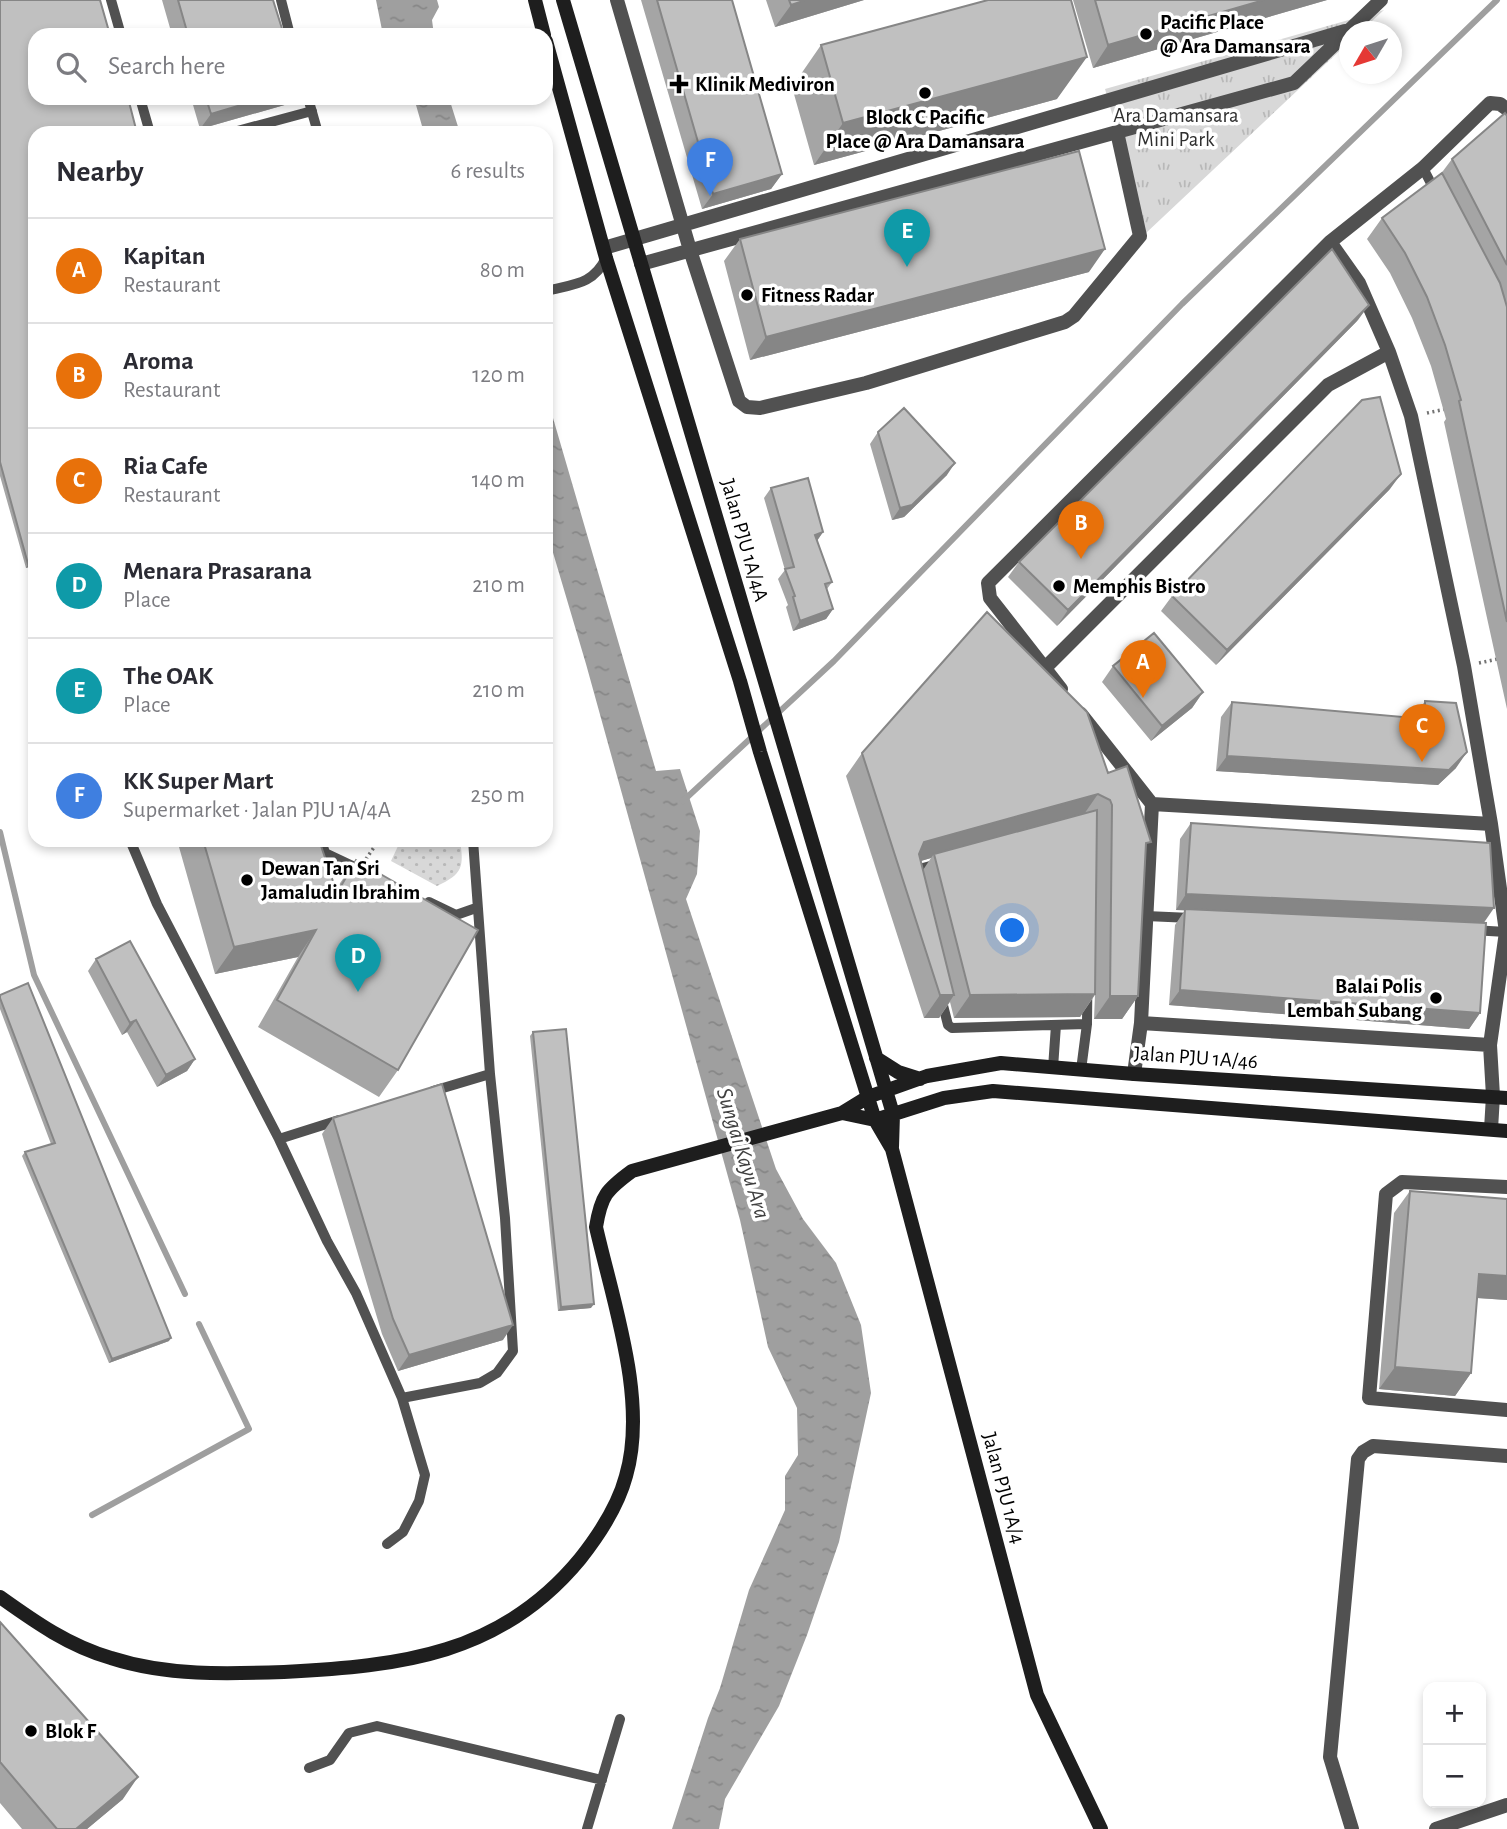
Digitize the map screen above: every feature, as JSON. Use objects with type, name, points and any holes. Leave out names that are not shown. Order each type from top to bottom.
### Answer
[{"type":"street","points":[[535,0],[542,28]]},
{"type":"street","name":"Jalan PJU 1A/4A","points":[[563,0],[886,1091]]},
{"type":"street","points":[[617,0],[690,250],[739,401],[747,407],[760,408],[866,383],[1065,322],[1074,316],[1140,236],[1117,132]]},
{"type":"street","points":[[1359,21],[1381,0]]},
{"type":"street","points":[[605,253],[634,240],[684,225],[1339,33]]},
{"type":"street","points":[[641,264],[1294,83],[1339,40]]},
{"type":"street","points":[[553,66],[605,253],[868,1097]]},
{"type":"street","points":[[1134,1074],[1141,1023],[1152,804],[990,598],[988,583],[1330,242],[1423,168],[1490,103],[1500,104],[1507,109]]},
{"type":"street","points":[[1330,242],[1359,283],[1389,352],[1411,416],[1464,666],[1506,932],[1490,1045],[1500,1097],[1491,1129]]},
{"type":"street","points":[[1045,668],[1328,386],[1389,352]]},
{"type":"street","points":[[1152,804],[1491,824]]},
{"type":"street","points":[[1141,1023],[1490,1045]]},
{"type":"street","points":[[876,1058],[898,1072],[920,1079]]},
{"type":"street","name":"Jalan PJU 1A/46","points":[[837,1114],[868,1097],[920,1079],[1001,1063],[1500,1097]]},
{"type":"street","name":"Jalan PJU 1A/4","points":[[886,1091],[893,1114],[892,1149]]},
{"type":"street","points":[[0,1597],[72,1644],[111,1659],[151,1668],[201,1673],[308,1670],[412,1658],[451,1649],[511,1622],[556,1585],[582,1556],[599,1533],[626,1478],[634,1427],[634,1405],[627,1362],[596,1227],[599,1205],[606,1194],[632,1171],[837,1114],[875,1119],[944,1098],[993,1091],[1507,1131]]},
{"type":"street","name":"Jalan PJU 1A/4","points":[[868,1097],[875,1119],[892,1149],[1037,1695],[1101,1829]]},
{"type":"street","points":[[1507,1187],[1402,1182],[1387,1195],[1369,1398],[1507,1410]]},
{"type":"street","points":[[1352,1829],[1330,1757],[1358,1459],[1373,1446],[1507,1456]]},
{"type":"street","points":[[1436,1829],[1507,1805]]},
{"type":"lane","points":[[111,0],[119,28]]},
{"type":"lane","points":[[281,0],[288,28]]},
{"type":"lane","points":[[142,105],[148,126]]},
{"type":"lane","points":[[310,105],[315,126]]},
{"type":"lane","points":[[256,126],[312,111]]},
{"type":"lane","points":[[1423,168],[1442,205]]},
{"type":"lane","points":[[590,280],[601,269],[605,253]]},
{"type":"lane","points":[[553,289],[590,280],[618,289]]},
{"type":"lane","points":[[1081,1070],[1087,1024],[1089,828],[1084,824],[912,871],[910,875],[948,1025],[952,1028],[1087,1024]]},
{"type":"lane","points":[[133,847],[157,904],[279,1139],[327,1241],[356,1293],[402,1398],[425,1475],[419,1501],[403,1532],[387,1544]]},
{"type":"lane","points":[[323,847],[325,853],[372,875]]},
{"type":"lane","points":[[402,1398],[480,1383],[497,1373],[513,1351],[505,1218],[490,1074],[473,847]]},
{"type":"lane","points":[[420,898],[456,915],[476,908]]},
{"type":"lane","points":[[1146,916],[1202,918]]},
{"type":"lane","points":[[1464,930],[1506,932]]},
{"type":"lane","points":[[1053,1068],[1056,1025]]},
{"type":"lane","points":[[424,1094],[490,1074]]},
{"type":"lane","points":[[279,1139],[345,1119]]},
{"type":"lane","points":[[587,1829],[620,1718]]},
{"type":"lane","points":[[309,1768],[330,1760],[349,1733],[377,1726],[602,1780]]},
{"type":"path","points":[[1411,416],[1447,409]]},
{"type":"path","points":[[1464,666],[1507,657]]},
{"type":"path","points":[[360,869],[374,847]]},
{"type":"green space","name":"Ara Damansara Mini Park","points":[[1384,10],[1372,21],[1345,21]]},
{"type":"green space","name":"Ara Damansara Mini Park","points":[[1339,23],[1339,51],[1146,233],[1105,89]]},
{"type":"green space","points":[[398,847],[461,847],[460,869],[452,878],[437,886],[391,861]]},
{"type":"water","points":[[376,0],[437,0],[439,7],[432,20],[433,28],[382,28]]},
{"type":"water","points":[[416,105],[451,105],[458,126],[422,126]]},
{"type":"water","name":"Sungai Kayu Ara","points":[[553,418],[656,771],[680,769],[700,831],[697,874],[686,899],[776,1169],[803,1219],[836,1263],[861,1325],[871,1393],[839,1542],[807,1635],[779,1706],[725,1799],[719,1829],[672,1829],[720,1688],[749,1590],[785,1510],[785,1476],[798,1455],[797,1408],[768,1347],[740,1220],[553,553]]},
{"type":"building","points":[[0,0],[100,0],[108,28],[28,28],[28,105],[130,105],[135,126],[28,126],[28,564],[0,462]]},
{"type":"building","points":[[178,0],[273,0],[282,28],[186,28]]},
{"type":"building","points":[[657,0],[732,0],[782,174],[713,194]]},
{"type":"building","points":[[789,0],[806,0],[791,5]]},
{"type":"building","points":[[988,0],[1071,0],[1087,57],[843,123],[821,45]]},
{"type":"building","points":[[1095,0],[1264,0],[1108,45]]},
{"type":"building","points":[[208,105],[241,105],[211,114]]},
{"type":"building","points":[[1505,113],[1507,116],[1507,265],[1452,159]]},
{"type":"building","points":[[1079,151],[1105,249],[766,337],[740,239]]},
{"type":"building","points":[[1442,173],[1500,283],[1507,307],[1507,622],[1459,401],[1461,400],[1445,345],[1427,297],[1405,253],[1382,218]]},
{"type":"building","points":[[1332,249],[1369,305],[1068,610],[1019,562]]},
{"type":"building","points":[[1380,397],[1401,474],[1227,650],[1172,596],[1362,400]]},
{"type":"building","points":[[904,408],[955,463],[912,505],[900,508],[878,432]]},
{"type":"building","points":[[808,478],[823,532],[815,535],[832,582],[825,584],[833,609],[800,621],[793,597],[795,596],[785,569],[794,567],[771,488]]},
{"type":"building","points":[[987,612],[1087,712],[1108,773],[1127,766],[1151,842],[1146,843],[1138,996],[1110,996],[1112,805],[1110,800],[1098,794],[924,842],[919,854],[954,995],[940,995],[862,753]]},
{"type":"building","points":[[1154,633],[1203,692],[1162,726],[1113,666]]},
{"type":"building","points":[[1425,701],[1456,703],[1467,752],[1449,770],[1227,756],[1232,702],[1425,719]]},
{"type":"building","points":[[1097,810],[1095,994],[970,995],[934,854]]},
{"type":"building","points":[[1191,823],[1490,843],[1494,908],[1186,894]]},
{"type":"building","points":[[205,847],[321,847],[337,893],[356,860],[478,930],[398,1070],[277,1000],[316,930],[234,947]]},
{"type":"building","points":[[1185,909],[1486,923],[1480,1013],[1180,990]]},
{"type":"building","points":[[130,941],[195,1059],[166,1075],[136,1020],[130,1023],[96,959]]},
{"type":"building","points":[[28,983],[171,1338],[112,1359],[25,1152],[55,1143],[0,998],[0,995]]},
{"type":"building","points":[[566,1029],[594,1304],[561,1307],[533,1032]]},
{"type":"building","points":[[442,1084],[513,1325],[409,1355],[393,1319],[333,1118]]},
{"type":"building","points":[[1410,1191],[1507,1199],[1507,1276],[1479,1274],[1471,1373],[1395,1367]]},
{"type":"building","name":"Blok F","points":[[0,1622],[138,1777],[76,1829],[57,1829],[0,1762]]},
{"type":"waterway","points":[[683,801],[834,661],[1182,304],[1497,0]]},
{"type":"waterway","points":[[0,832],[34,975],[185,1294]]},
{"type":"waterway","points":[[92,1515],[249,1429],[199,1324]]},
{"type":"place","name":"Pacific Place @ Ara Damansara","points":[[1146,34]]},
{"type":"place","name":"Klinik Mediviron","points":[[679,84]]},
{"type":"place","name":"Block C Pacific Place @ Ara Damansara","points":[[925,93]]},
{"type":"place","name":"KK Super Mart","points":[[710,196]]},
{"type":"place","name":"The OAK","points":[[907,267]]},
{"type":"place","name":"Fitness Radar","points":[[747,295]]},
{"type":"place","name":"Aroma","points":[[1081,559]]},
{"type":"place","name":"Memphis Bistro","points":[[1059,586]]},
{"type":"place","name":"Kapitan","points":[[1143,698]]},
{"type":"place","name":"Ria Cafe","points":[[1422,762]]},
{"type":"place","name":"Dewan Tan Sri Jamaludin Ibrahim","points":[[247,880]]},
{"type":"place","name":"Menara Prasarana","points":[[358,992]]},
{"type":"place","name":"Balai Polis Lembah Subang","points":[[1436,998]]},
{"type":"place","name":"Blok F","points":[[31,1731]]}]
